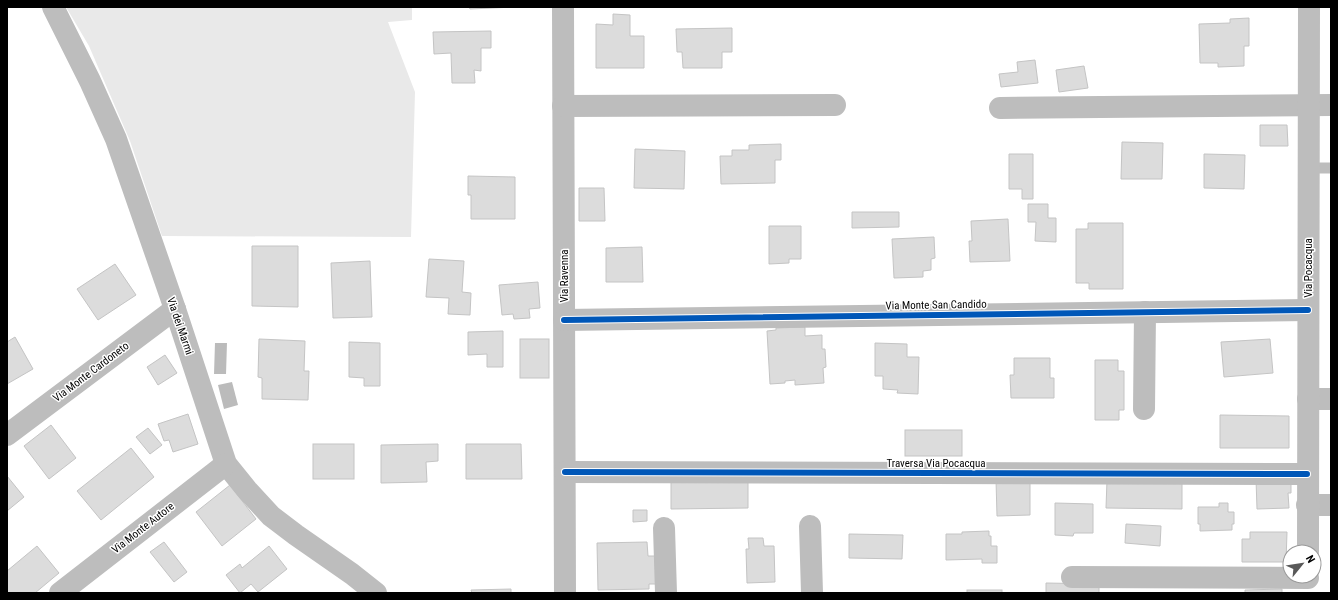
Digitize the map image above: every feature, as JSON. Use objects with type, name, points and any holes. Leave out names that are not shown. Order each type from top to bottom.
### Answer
[{"type":"street","name":"Via dei Marmi","points":[[52,7],[90,81],[116,140],[175,309],[226,464],[247,490],[272,516],[376,593]]},
{"type":"street","name":"Via Ravenna","points":[[563,7],[565,593]]},
{"type":"street","name":"Via Pocacqua","points":[[1308,544],[1309,7]]},
{"type":"street","points":[[563,106],[836,105]]},
{"type":"street","points":[[1000,108],[1331,105]]},
{"type":"street","name":"Via Monte Cardoneto","points":[[7,435],[175,309]]},
{"type":"street","name":"Via Monte San Candido","points":[[564,320],[1308,310]]},
{"type":"street","points":[[1144,409],[1145,312]]},
{"type":"street","points":[[1308,398],[1331,399]]},
{"type":"street","name":"Via Monte Autore","points":[[60,593],[226,464]]},
{"type":"street","name":"Traversa Via Pocacqua","points":[[564,472],[1307,474]]},
{"type":"street","points":[[1307,505],[1331,505]]},
{"type":"street","points":[[810,526],[812,593]]},
{"type":"street","points":[[664,528],[666,593]]},
{"type":"street","points":[[1072,577],[1282,581]]},
{"type":"lane","points":[[1308,168],[1331,168]]},
{"type":"shaded area","points":[[66,7],[412,7],[412,20],[388,22],[415,92],[411,237],[162,236],[130,141],[89,46]]},
{"type":"shaded area","points":[[215,343],[227,343],[226,374],[214,374]]},
{"type":"shaded area","points":[[232,382],[238,405],[224,409],[218,385]]},
{"type":"building","points":[[469,7],[515,7],[470,9]]},
{"type":"building","points":[[613,14],[630,15],[630,36],[644,36],[644,68],[596,68],[596,24],[613,25]]},
{"type":"building","points":[[1249,18],[1249,46],[1244,46],[1244,66],[1218,67],[1218,63],[1200,63],[1199,24],[1230,23],[1230,19]]},
{"type":"building","points":[[732,28],[732,52],[722,52],[722,68],[683,68],[682,52],[677,52],[676,29]]},
{"type":"building","points":[[491,31],[491,48],[481,48],[481,71],[474,70],[475,83],[452,83],[451,53],[434,54],[433,32]]},
{"type":"building","points":[[1035,60],[1038,83],[1001,87],[999,74],[1018,72],[1017,62]]},
{"type":"building","points":[[1084,66],[1088,88],[1059,92],[1056,70]]},
{"type":"building","points":[[1260,125],[1287,125],[1288,146],[1260,146]]},
{"type":"building","points":[[1122,142],[1163,143],[1162,179],[1121,179]]},
{"type":"building","points":[[781,144],[781,160],[775,160],[775,183],[721,184],[720,156],[732,156],[732,150],[749,150],[749,145]]},
{"type":"building","points":[[635,149],[685,151],[684,189],[634,188]]},
{"type":"building","points":[[1009,154],[1033,154],[1033,199],[1022,199],[1022,189],[1009,189]]},
{"type":"building","points":[[1204,154],[1245,155],[1244,189],[1204,188]]},
{"type":"building","points":[[468,176],[515,177],[515,219],[471,219],[471,195],[468,195]]},
{"type":"building","points":[[579,188],[604,188],[605,221],[579,221]]},
{"type":"building","points":[[1028,204],[1048,204],[1048,218],[1056,218],[1056,242],[1035,241],[1036,222],[1028,222]]},
{"type":"building","points":[[852,212],[899,212],[899,227],[852,228]]},
{"type":"building","points":[[1008,219],[1010,261],[970,262],[969,241],[972,241],[971,221]]},
{"type":"building","points":[[1088,223],[1123,223],[1123,289],[1089,289],[1089,283],[1076,283],[1076,229],[1088,229]]},
{"type":"building","points":[[769,226],[801,226],[801,259],[789,259],[789,263],[769,264]]},
{"type":"building","points":[[934,237],[935,258],[931,259],[931,270],[923,271],[923,277],[894,278],[892,239]]},
{"type":"building","points":[[252,246],[298,246],[298,307],[252,306]]},
{"type":"building","points":[[642,247],[643,282],[606,282],[606,248]]},
{"type":"building","points":[[429,259],[464,261],[462,292],[471,293],[470,315],[448,314],[449,298],[426,297]]},
{"type":"building","points":[[370,261],[372,317],[333,318],[331,263]]},
{"type":"building","points":[[115,264],[136,295],[98,320],[77,289]]},
{"type":"building","points":[[538,282],[540,308],[529,309],[530,318],[514,319],[513,314],[502,315],[499,285]]},
{"type":"building","points":[[805,327],[805,336],[822,335],[822,349],[825,349],[826,367],[823,368],[824,383],[795,385],[795,380],[785,381],[785,383],[770,384],[767,331],[776,330],[776,328]]},
{"type":"building","points":[[503,331],[503,367],[487,367],[487,354],[468,355],[468,332]]},
{"type":"building","points":[[15,337],[33,369],[7,384],[7,342]]},
{"type":"building","points":[[259,339],[305,341],[304,371],[309,371],[308,400],[262,399],[262,378],[258,377]]},
{"type":"building","points":[[520,339],[549,339],[549,378],[520,378]]},
{"type":"building","points":[[1270,339],[1273,373],[1224,377],[1221,342]]},
{"type":"building","points":[[349,342],[380,343],[380,386],[364,386],[364,378],[349,377]]},
{"type":"building","points":[[875,343],[907,344],[907,357],[919,357],[918,394],[897,393],[898,390],[883,389],[883,376],[875,376]]},
{"type":"building","points":[[165,355],[177,373],[158,385],[147,367]]},
{"type":"building","points":[[1014,358],[1050,358],[1050,378],[1054,378],[1054,398],[1011,398],[1010,375],[1014,375]]},
{"type":"building","points":[[1095,360],[1118,360],[1118,371],[1124,371],[1124,410],[1119,410],[1119,420],[1095,420]]},
{"type":"building","points":[[188,414],[198,444],[173,452],[169,440],[164,441],[158,424]]},
{"type":"building","points":[[1220,415],[1289,416],[1289,448],[1220,448]]},
{"type":"building","points":[[51,425],[76,458],[49,479],[24,446]]},
{"type":"building","points":[[148,428],[162,445],[150,454],[136,437]]},
{"type":"building","points":[[905,430],[962,430],[962,456],[905,456]]},
{"type":"building","points":[[313,444],[354,444],[354,479],[313,479]]},
{"type":"building","points":[[438,444],[438,461],[426,462],[427,482],[381,483],[381,445]]},
{"type":"building","points":[[466,444],[521,444],[522,479],[466,479]]},
{"type":"building","points":[[131,448],[154,477],[101,520],[77,491]]},
{"type":"building","points":[[7,476],[24,497],[7,511]]},
{"type":"building","points":[[748,478],[748,508],[671,509],[671,479]]},
{"type":"building","points":[[1291,478],[1291,493],[1288,493],[1289,508],[1257,509],[1256,479]]},
{"type":"building","points":[[996,480],[1030,480],[1030,515],[997,516]]},
{"type":"building","points":[[1107,480],[1182,482],[1182,509],[1106,508]]},
{"type":"building","points":[[230,485],[256,519],[222,546],[196,512]]},
{"type":"building","points":[[1055,503],[1093,504],[1093,533],[1074,533],[1073,536],[1055,535]]},
{"type":"building","points":[[1219,503],[1228,503],[1228,512],[1234,512],[1234,524],[1232,524],[1232,530],[1200,531],[1200,524],[1198,524],[1198,507],[1219,507]]},
{"type":"building","points":[[633,510],[647,510],[647,521],[633,522]]},
{"type":"building","points":[[1126,524],[1161,526],[1160,546],[1125,543]]},
{"type":"building","points":[[989,531],[989,536],[991,536],[991,546],[997,546],[997,563],[982,563],[982,559],[946,560],[946,534]]},
{"type":"building","points":[[1250,532],[1287,532],[1287,544],[1282,544],[1282,562],[1242,562],[1242,539],[1250,539]]},
{"type":"building","points":[[849,534],[903,535],[902,559],[849,558]]},
{"type":"building","points":[[748,538],[763,538],[764,546],[774,546],[775,582],[747,583],[746,549],[749,549]]},
{"type":"building","points":[[164,542],[187,572],[174,582],[150,552]]},
{"type":"building","points":[[647,542],[648,556],[655,556],[656,584],[649,584],[649,589],[598,590],[597,543]]},
{"type":"building","points":[[37,546],[59,573],[35,593],[7,593],[7,571]]},
{"type":"building","points":[[269,546],[287,569],[258,592],[251,584],[240,593],[226,575],[240,564],[242,568]]},
{"type":"building","points":[[1046,583],[1099,584],[1099,593],[1046,593]]},
{"type":"building","points":[[511,589],[511,593],[472,593],[471,590]]},
{"type":"building","points":[[1282,589],[1282,593],[1245,593],[1245,590]]},
{"type":"building","points":[[967,590],[1002,590],[1002,593],[967,593]]},
{"type":"cycle path","points":[[564,320],[1308,310]]},
{"type":"cycle path","points":[[565,472],[1307,474]]}]
